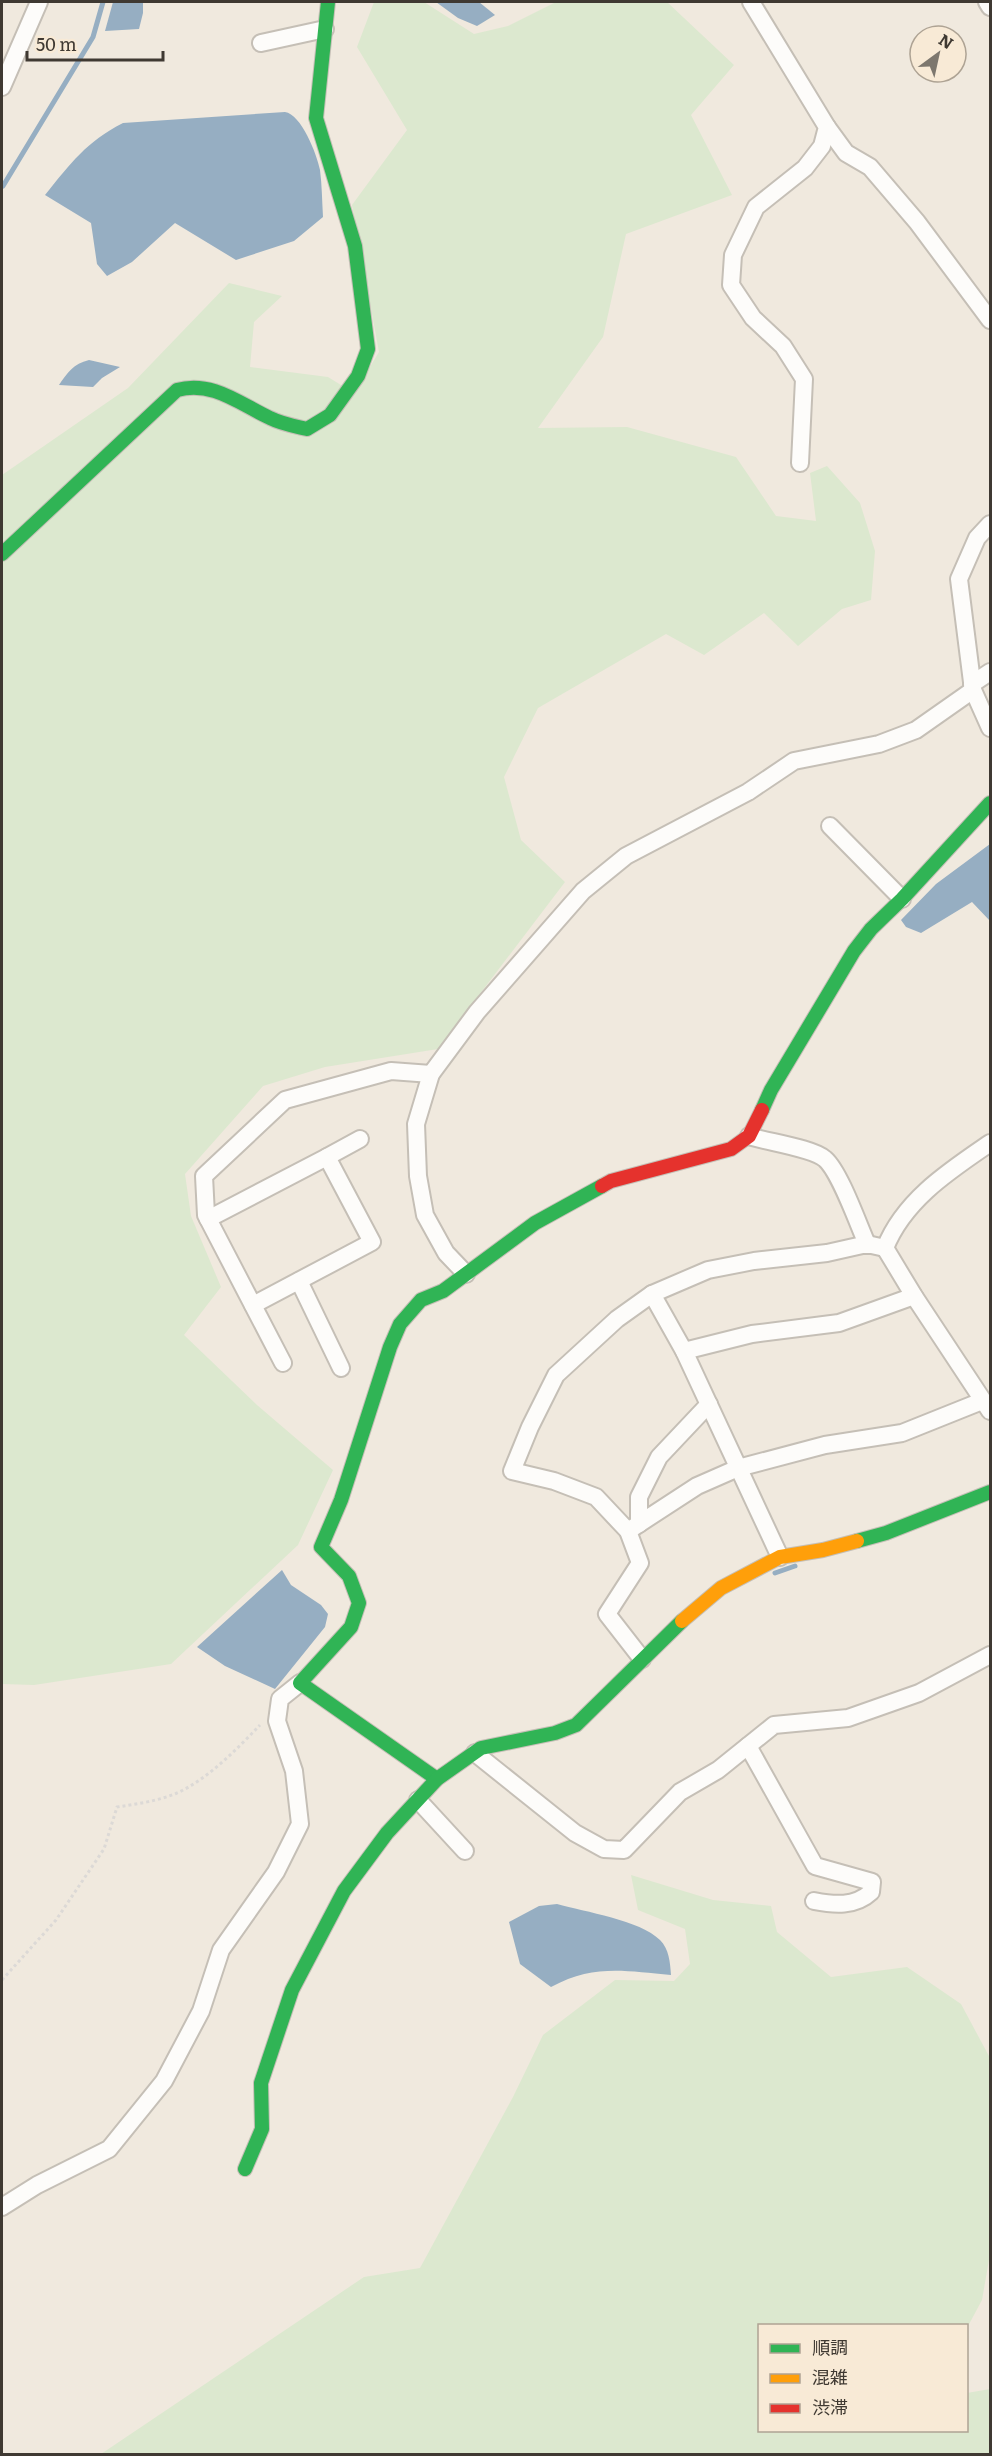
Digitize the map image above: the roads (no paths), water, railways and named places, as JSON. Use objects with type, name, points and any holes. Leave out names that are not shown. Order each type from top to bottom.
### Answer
[{"type":"street","points":[[2,554],[177,390],[184,386],[206,387],[283,424],[307,429],[330,416],[358,376],[368,349],[355,246],[316,118],[328,2]]},
{"type":"street","points":[[751,2],[827,127],[846,153],[870,167],[917,222],[990,320]]},
{"type":"street","points":[[987,2],[990,7]]},
{"type":"street","points":[[2,87],[33,4]]},
{"type":"street","points":[[261,43],[325,29]]},
{"type":"street","points":[[800,463],[804,380],[783,346],[753,318],[731,285],[733,255],[756,207],[805,168],[822,146],[827,127]]},
{"type":"street","points":[[990,524],[977,538],[959,579],[973,687],[990,728]]},
{"type":"street","points":[[466,1275],[446,1253],[425,1215],[418,1176],[416,1124],[431,1074],[477,1012],[583,891],[626,856],[748,792],[794,761],[888,741],[916,729],[990,672]]},
{"type":"street","points":[[2,2207],[37,2185],[109,2149],[164,2081],[201,2011],[220,1950],[276,1872],[300,1824],[294,1772],[277,1720],[279,1703],[280,1699],[300,1683],[351,1627],[359,1603],[349,1576],[321,1547],[340,1500],[390,1347],[400,1324],[421,1300],[443,1291],[535,1223],[611,1181],[731,1149],[749,1136],[771,1090],[854,951],[871,929],[902,899],[990,803]]},
{"type":"street","points":[[830,826],[902,899]]},
{"type":"street","points":[[283,1363],[208,1219],[204,1176],[285,1100],[391,1071],[431,1074]]},
{"type":"street","points":[[749,1136],[804,1149],[825,1159],[836,1176],[867,1244]]},
{"type":"street","points":[[208,1219],[360,1139]]},
{"type":"street","points":[[885,1248],[892,1228],[936,1180],[990,1143]]},
{"type":"street","points":[[253,1305],[372,1242],[327,1157]]},
{"type":"street","points":[[867,1244],[885,1248],[986,1406],[902,1433],[825,1445],[738,1468],[697,1486],[633,1528],[596,1497],[554,1481],[513,1471],[530,1427],[556,1375],[617,1319],[652,1294],[708,1270],[754,1261],[827,1253],[867,1244]]},
{"type":"street","points":[[298,1281],[341,1368]]},
{"type":"street","points":[[652,1294],[684,1351],[780,1557]]},
{"type":"street","points":[[684,1351],[752,1334],[839,1323],[914,1296]]},
{"type":"street","points":[[642,1659],[607,1614],[640,1563],[633,1528],[639,1497],[659,1457],[709,1404]]},
{"type":"street","points":[[245,2169],[262,2129],[261,2083],[292,1990],[344,1891],[387,1833],[436,1779],[482,1748],[555,1733],[576,1725],[687,1616],[721,1588],[780,1557],[823,1550],[886,1533],[990,1492]]},
{"type":"street","points":[[475,1753],[575,1833],[604,1849],[624,1850],[680,1792],[718,1770],[774,1725],[848,1718],[919,1693],[990,1655]]},
{"type":"street","points":[[300,1683],[436,1779]]},
{"type":"street","points":[[748,1746],[815,1866],[872,1882],[871,1892],[862,1900],[835,1905],[814,1901]]},
{"type":"street","points":[[418,1800],[465,1851]]},
{"type":"water","points":[[113,2],[143,2],[139,29],[105,31]]},
{"type":"water","points":[[436,2],[479,2],[495,15],[477,26],[458,18]]},
{"type":"water","points":[[285,112],[297,120],[312,145],[321,181],[323,217],[294,241],[236,260],[175,223],[132,262],[107,276],[97,264],[91,223],[45,195],[71,163],[89,146],[123,123]]},
{"type":"water","points":[[89,360],[120,367],[102,378],[93,387],[59,385],[71,369]]},
{"type":"water","points":[[990,844],[990,921],[972,902],[921,933],[906,927],[901,920],[936,884]]},
{"type":"water","points":[[282,1570],[291,1585],[321,1605],[328,1614],[325,1627],[275,1689],[225,1666],[197,1647]]},
{"type":"water","points":[[557,1904],[626,1922],[651,1933],[665,1947],[671,1975],[624,1971],[595,1972],[551,1987],[520,1964],[509,1922],[539,1906]]},
{"type":"waterway","points":[[3,186],[93,37],[103,2]]},
{"type":"waterway","points":[[775,1573],[795,1566]]}]
